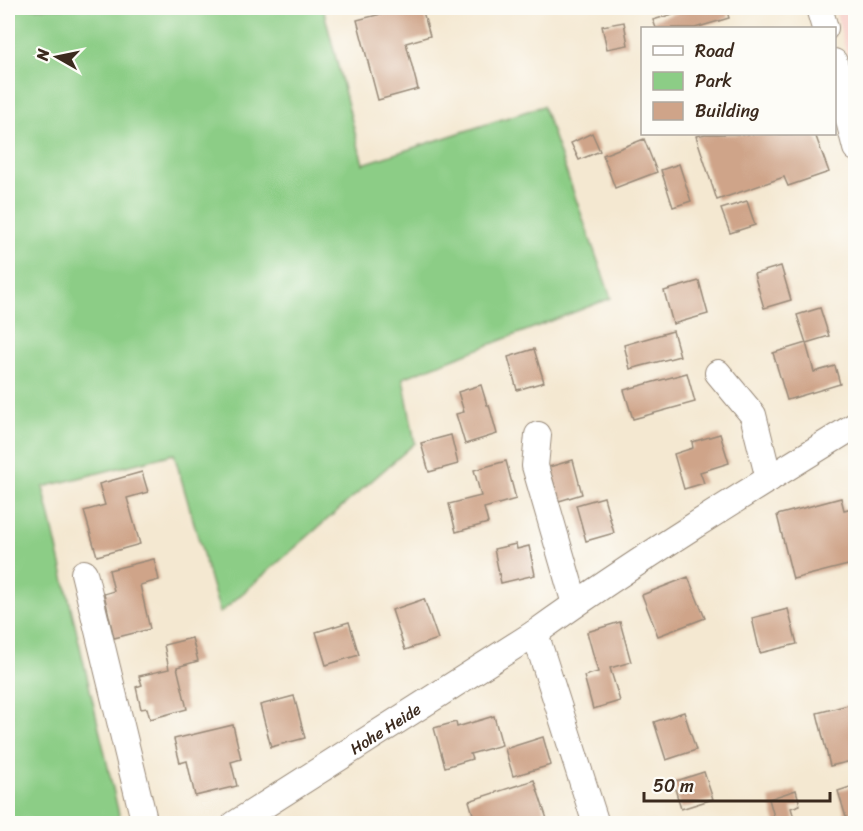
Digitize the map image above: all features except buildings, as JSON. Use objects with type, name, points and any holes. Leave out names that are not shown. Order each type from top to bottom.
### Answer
[{"type":"street","points":[[819,8],[825,27]]},
{"type":"street","points":[[836,71],[855,148]]},
{"type":"street","points":[[718,373],[753,415],[769,479]]},
{"type":"street","name":"Hohe Heide","points":[[235,824],[855,425]]},
{"type":"street","points":[[538,435],[535,466],[575,604]]},
{"type":"street","points":[[84,573],[145,824]]},
{"type":"street","points":[[534,633],[596,824]]},
{"type":"shaded area","points":[[835,8],[855,8],[855,88]]},
{"type":"green space","points":[[8,8],[323,8],[363,164],[543,106],[611,298],[403,378],[415,443],[220,613],[174,454],[43,487],[121,823],[8,823]]}]
